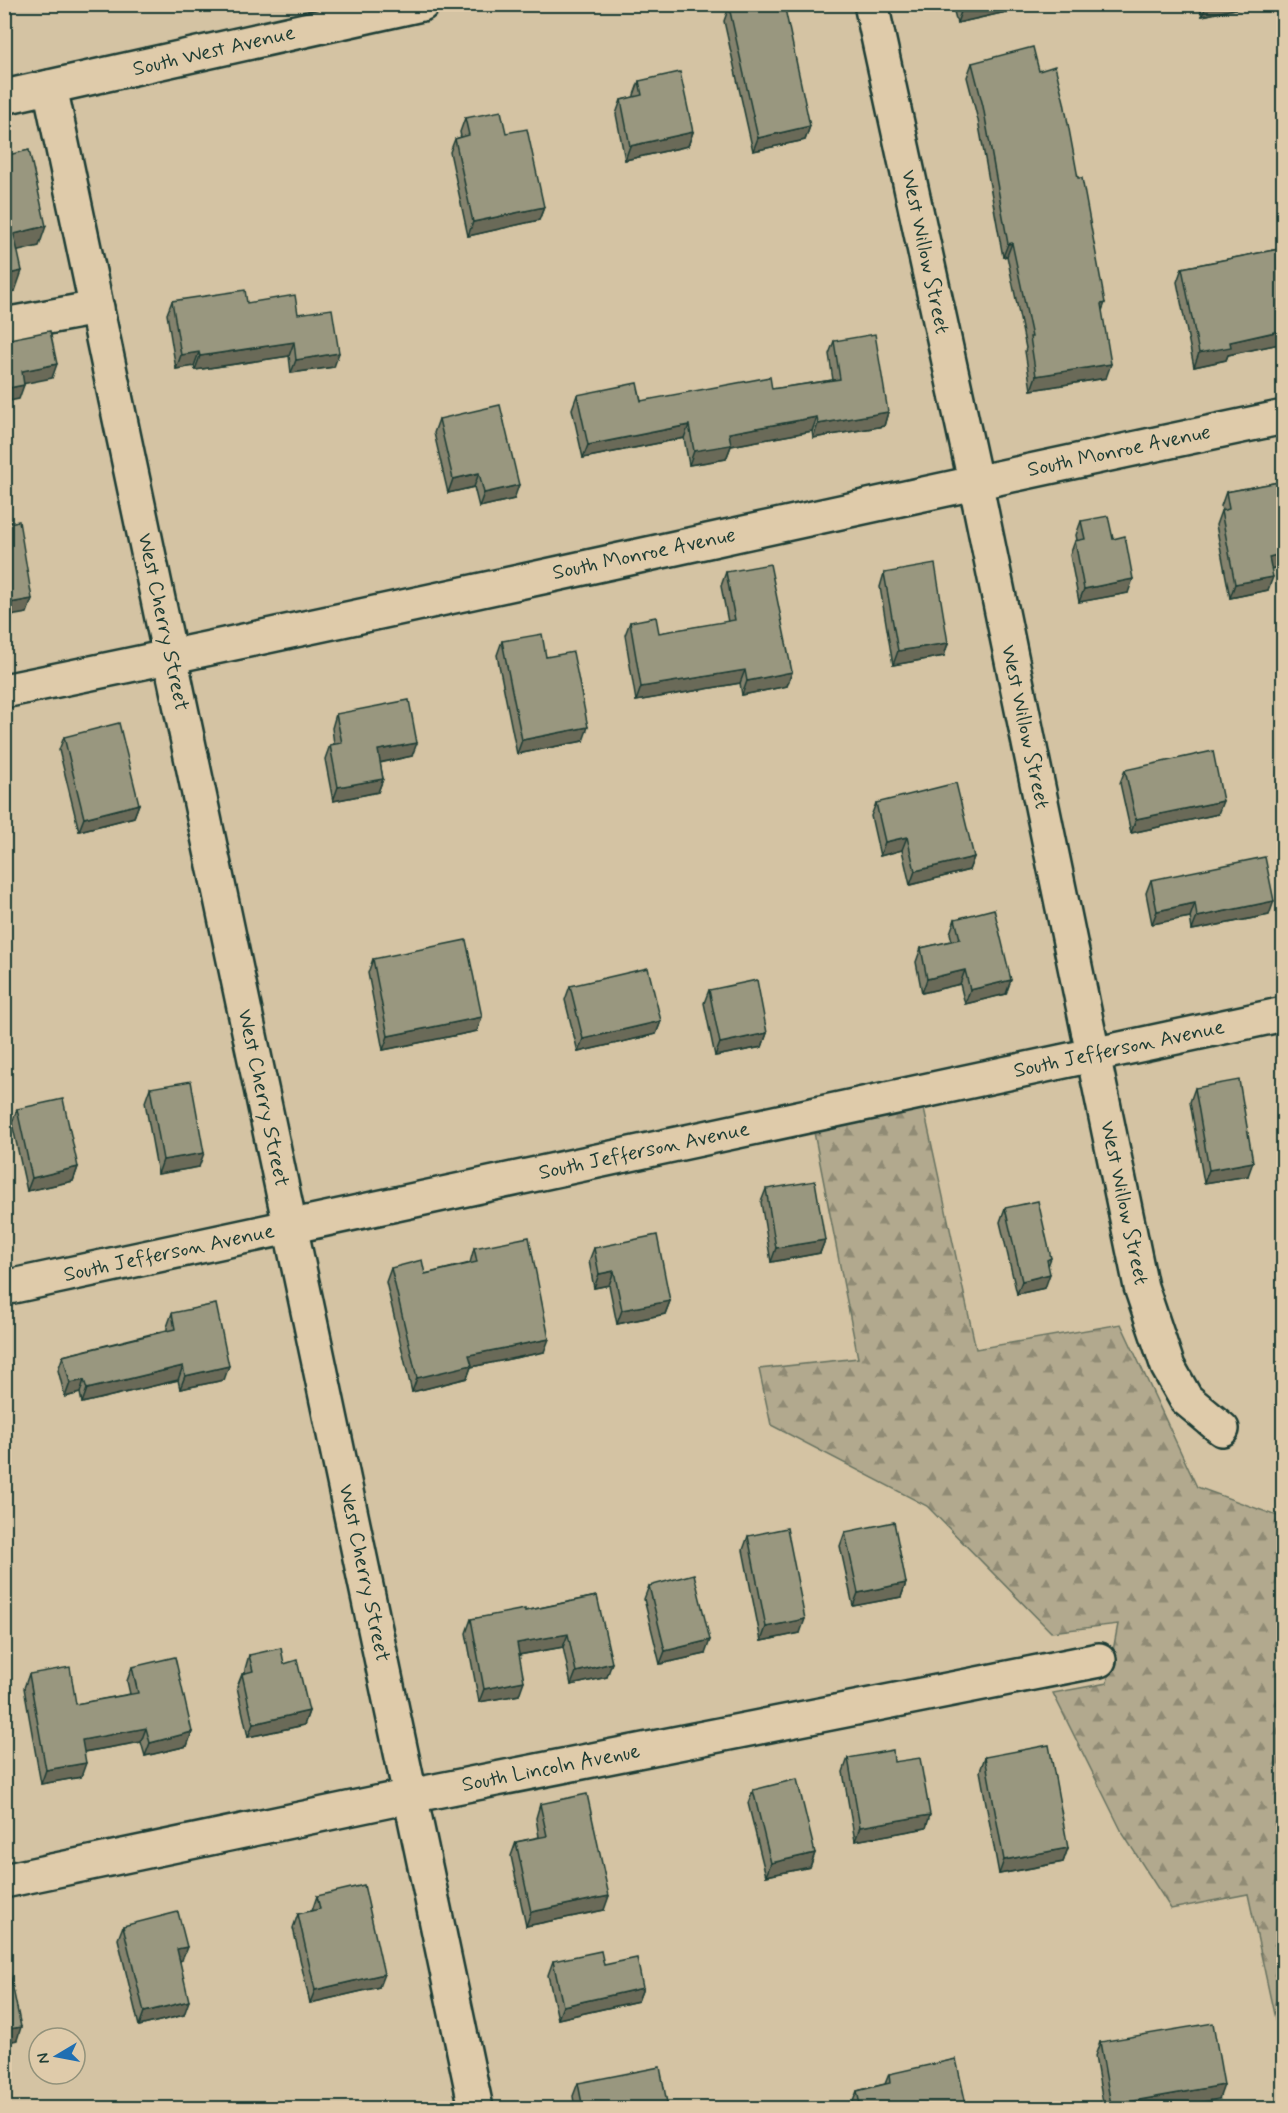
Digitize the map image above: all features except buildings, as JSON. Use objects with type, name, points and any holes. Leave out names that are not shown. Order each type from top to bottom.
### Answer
[{"type":"street","name":"South West Avenue","points":[[4,97],[422,4]]},
{"type":"street","name":"West Willow Street","points":[[871,4],[975,481],[1141,1287],[1168,1367],[1186,1399],[1222,1429]]},
{"type":"street","name":"West Cherry Street","points":[[50,87],[476,2109]]},
{"type":"street","points":[[4,325],[97,308]]},
{"type":"street","name":"South Monroe Avenue","points":[[4,691],[170,657],[975,481],[1284,417]]},
{"type":"street","name":"South Jefferson Avenue","points":[[4,1288],[1284,1014]]},
{"type":"street","name":"South Lincoln Avenue","points":[[4,1881],[410,1796],[1099,1660]]},
{"type":"green space","points":[[922,1100],[976,1349],[1121,1324],[1197,1487],[1283,1518],[1283,2056],[1248,1894],[1171,1909],[1123,1834],[1053,1693],[1107,1683],[1118,1624],[1051,1632],[927,1506],[771,1425],[759,1369],[858,1358],[812,1122]]}]
